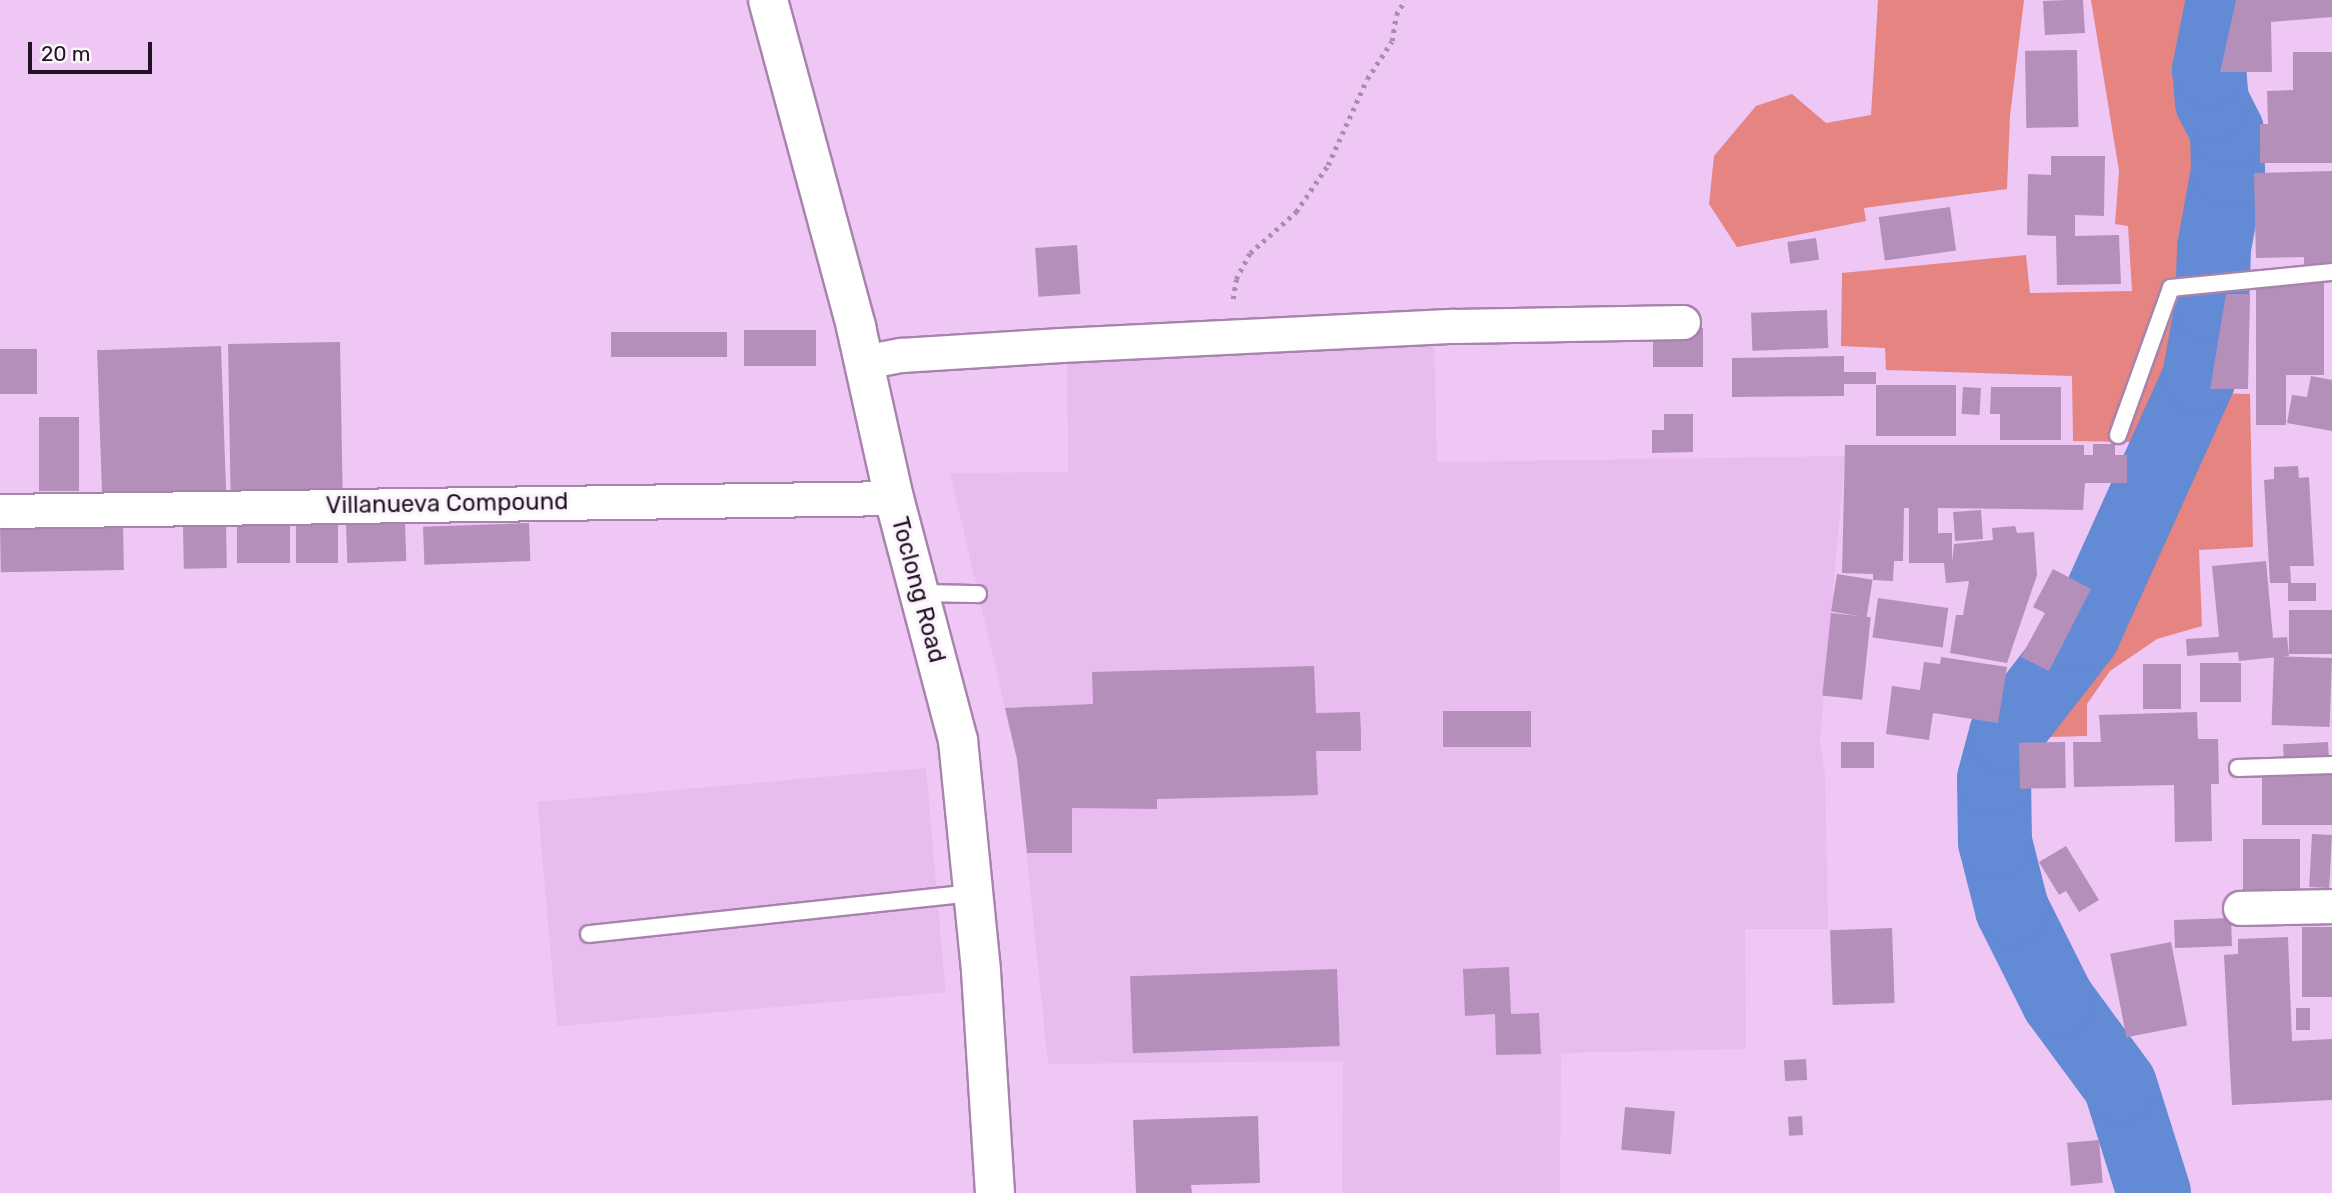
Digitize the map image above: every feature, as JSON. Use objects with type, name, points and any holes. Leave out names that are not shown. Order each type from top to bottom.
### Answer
[{"type":"street","name":"Toclong Road","points":[[768,0],[864,362],[894,498],[958,740],[974,893],[995,1193]]},
{"type":"street","points":[[864,362],[901,355],[1189,339],[1683,322]]},
{"type":"street","name":"Villanueva Compound","points":[[0,510],[894,498]]},
{"type":"street","points":[[2241,908],[2332,906]]},
{"type":"lane","points":[[2118,435],[2171,288],[2195,283],[2332,272]]},
{"type":"lane","points":[[919,593],[978,594]]},
{"type":"lane","points":[[2238,768],[2332,765]]},
{"type":"lane","points":[[589,934],[974,893]]},
{"type":"path","points":[[1189,339],[1224,313],[1250,253],[1296,212],[1328,164],[1367,79],[1392,41],[1396,15],[1405,0]]},
{"type":"shaded area","points":[[1878,0],[2024,0],[2010,116],[2007,189],[1864,208],[1866,221],[1737,247],[1709,204],[1714,156],[1756,106],[1792,94],[1826,123],[1871,115]]},
{"type":"shaded area","points":[[2091,0],[2216,0],[2201,52],[2200,89],[2246,89],[2250,267],[2226,273],[2206,393],[2250,394],[2253,547],[2199,550],[2202,626],[2157,639],[2110,671],[2087,704],[2087,736],[2013,738],[1999,731],[2049,678],[2076,632],[2137,495],[2136,442],[2073,441],[2072,376],[1886,370],[1885,348],[1841,346],[1842,273],[2026,255],[2030,293],[2132,291],[2128,226],[2115,224],[2119,171]]},
{"type":"shaded area","points":[[1434,340],[1437,462],[1845,456],[1820,740],[1825,774],[1828,929],[1745,929],[1746,1049],[1561,1053],[1560,1193],[1342,1193],[1343,1061],[1048,1064],[1017,759],[950,473],[1068,472],[1067,350]]},
{"type":"shaded area","points":[[926,768],[946,992],[557,1026],[537,802]]},
{"type":"building","points":[[2083,0],[2085,33],[2045,35],[2043,1]]},
{"type":"building","points":[[2236,0],[2332,0],[2332,17],[2271,22],[2272,72],[2220,72]]},
{"type":"building","points":[[2077,50],[2078,127],[2026,128],[2025,51]]},
{"type":"building","points":[[2293,52],[2332,52],[2332,163],[2260,163],[2260,124],[2268,124],[2267,91],[2293,90]]},
{"type":"building","points":[[2051,156],[2105,156],[2104,216],[2075,215],[2075,236],[2119,235],[2121,284],[2057,285],[2056,236],[2027,235],[2028,174],[2051,175]]},
{"type":"building","points":[[2332,171],[2332,264],[2304,264],[2304,257],[2256,258],[2254,173]]},
{"type":"building","points":[[1950,207],[1956,251],[1885,261],[1879,217]]},
{"type":"building","points":[[1816,238],[1819,260],[1790,264],[1787,242]]},
{"type":"building","points":[[1077,245],[1080,294],[1039,297],[1035,248]]},
{"type":"building","points":[[2324,281],[2324,375],[2286,375],[2286,425],[2256,425],[2256,282]]},
{"type":"building","points":[[2226,294],[2250,294],[2248,389],[2210,389]]},
{"type":"building","points":[[1827,310],[1828,348],[1752,351],[1751,313]]},
{"type":"building","points":[[1653,328],[1703,328],[1703,367],[1653,367]]},
{"type":"building","points":[[744,330],[816,330],[816,366],[744,366]]},
{"type":"building","points":[[611,332],[727,332],[727,357],[611,357]]},
{"type":"building","points":[[340,342],[343,490],[231,492],[228,344]]},
{"type":"building","points":[[221,346],[226,493],[102,497],[97,350]]},
{"type":"building","points":[[0,349],[37,349],[37,394],[0,394]]},
{"type":"building","points":[[1844,356],[1844,372],[1876,372],[1876,384],[1844,384],[1844,396],[1732,397],[1732,358]]},
{"type":"building","points":[[2311,376],[2332,380],[2332,431],[2287,423],[2292,395],[2307,397]]},
{"type":"building","points":[[1876,385],[1956,385],[1956,436],[1876,436]]},
{"type":"building","points":[[1963,387],[1981,388],[1980,415],[1962,414]]},
{"type":"building","points":[[1991,387],[2061,387],[2061,440],[2000,440],[2000,414],[1990,414]]},
{"type":"building","points":[[1664,414],[1693,414],[1693,452],[1652,453],[1652,430],[1664,430]]},
{"type":"building","points":[[39,417],[79,417],[79,491],[39,491]]},
{"type":"building","points":[[2093,444],[2115,444],[2115,455],[2127,455],[2127,483],[2085,483],[2083,510],[1938,508],[1938,533],[1952,533],[1952,563],[1954,544],[1993,540],[1992,528],[2015,526],[2017,533],[2034,532],[2037,575],[2007,663],[1950,653],[1956,615],[1963,615],[1969,581],[1946,583],[1944,563],[1909,563],[1909,508],[1904,508],[1903,561],[1894,561],[1893,581],[1873,580],[1873,574],[1842,573],[1845,445],[2084,445],[2084,455],[2093,455]]},
{"type":"building","points":[[2298,466],[2299,478],[2309,477],[2314,566],[2290,566],[2291,583],[2270,583],[2264,480],[2274,479],[2274,467]]},
{"type":"building","points":[[1981,510],[1983,539],[1955,541],[1953,512]]},
{"type":"building","points":[[123,521],[124,570],[1,572],[0,523]]},
{"type":"building","points":[[296,521],[338,521],[338,563],[296,563]]},
{"type":"building","points":[[237,523],[290,523],[290,563],[237,563]]},
{"type":"building","points":[[405,523],[406,561],[347,563],[346,525]]},
{"type":"building","points":[[529,523],[530,561],[424,565],[423,527]]},
{"type":"building","points":[[226,524],[227,568],[184,569],[183,525]]},
{"type":"building","points":[[2266,561],[2273,638],[2287,637],[2289,656],[2239,661],[2238,652],[2187,656],[2186,639],[2219,637],[2212,566]]},
{"type":"building","points":[[2053,569],[2091,589],[2049,671],[2021,657],[2045,613],[2033,607]]},
{"type":"building","points":[[1837,574],[1873,580],[1867,617],[1831,612]]},
{"type":"building","points":[[2288,583],[2316,583],[2316,601],[2288,601]]},
{"type":"building","points":[[1878,598],[1948,608],[1943,647],[1872,638]]},
{"type":"building","points":[[2289,610],[2332,610],[2332,654],[2289,654]]},
{"type":"building","points":[[1831,613],[1871,617],[1862,700],[1822,696]]},
{"type":"building","points":[[2274,656],[2332,658],[2330,727],[2272,725]]},
{"type":"building","points":[[1941,657],[2007,667],[1998,723],[1933,713],[1929,740],[1886,734],[1892,686],[1920,690],[1924,662],[1940,664]]},
{"type":"building","points":[[2200,663],[2241,663],[2241,702],[2200,702]]},
{"type":"building","points":[[2143,664],[2181,664],[2181,709],[2143,709]]},
{"type":"building","points":[[1314,666],[1316,713],[1360,712],[1361,733],[1361,751],[1316,751],[1318,795],[1157,799],[1157,809],[1072,808],[1072,853],[1027,853],[1017,759],[1005,708],[1093,704],[1092,672]]},
{"type":"building","points":[[1443,711],[1531,711],[1531,747],[1443,747]]},
{"type":"building","points":[[2197,712],[2198,739],[2218,739],[2219,784],[2211,784],[2212,841],[2175,842],[2174,785],[2074,787],[2073,742],[2101,742],[2099,715]]},
{"type":"building","points":[[1841,742],[1874,742],[1874,768],[1841,768]]},
{"type":"building","points":[[2065,742],[2066,788],[2020,789],[2019,743]]},
{"type":"building","points":[[2328,742],[2329,760],[2284,762],[2283,744]]},
{"type":"building","points":[[2262,767],[2332,767],[2332,825],[2262,825]]},
{"type":"building","points":[[2312,834],[2332,835],[2329,888],[2309,887]]},
{"type":"building","points":[[2243,839],[2300,839],[2300,893],[2243,893]]},
{"type":"building","points":[[2066,846],[2099,900],[2079,912],[2066,891],[2059,895],[2039,862]]},
{"type":"building","points":[[2231,918],[2232,946],[2175,948],[2174,920]]},
{"type":"building","points":[[2302,927],[2332,927],[2332,997],[2302,997]]},
{"type":"building","points":[[1892,928],[1895,1003],[1833,1005],[1830,930]]},
{"type":"building","points":[[2288,937],[2292,1041],[2332,1039],[2332,1100],[2232,1105],[2224,955],[2238,954],[2238,939]]},
{"type":"building","points":[[2171,942],[2187,1025],[2126,1037],[2110,954]]},
{"type":"building","points":[[1509,967],[1511,1014],[1539,1013],[1541,1054],[1496,1055],[1495,1014],[1465,1016],[1463,969]]},
{"type":"building","points":[[1337,969],[1340,1046],[1133,1053],[1130,976]]},
{"type":"building","points":[[2296,1008],[2310,1008],[2310,1030],[2296,1030]]},
{"type":"building","points":[[1806,1059],[1807,1080],[1785,1081],[1784,1060]]},
{"type":"building","points":[[1625,1107],[1675,1111],[1671,1154],[1621,1150]]},
{"type":"building","points":[[1258,1116],[1260,1183],[1191,1185],[1192,1193],[1136,1193],[1133,1120]]},
{"type":"building","points":[[1802,1116],[1803,1135],[1789,1136],[1788,1117]]},
{"type":"building","points":[[2099,1140],[2103,1183],[2071,1186],[2067,1143]]},
{"type":"waterway","points":[[2154,1193],[2120,1085],[2058,1001],[2012,909],[1995,842],[1994,779],[2006,734],[2083,635],[2199,378],[2212,306],[2214,248],[2228,171],[2227,131],[2212,102],[2209,70],[2223,0]]}]
